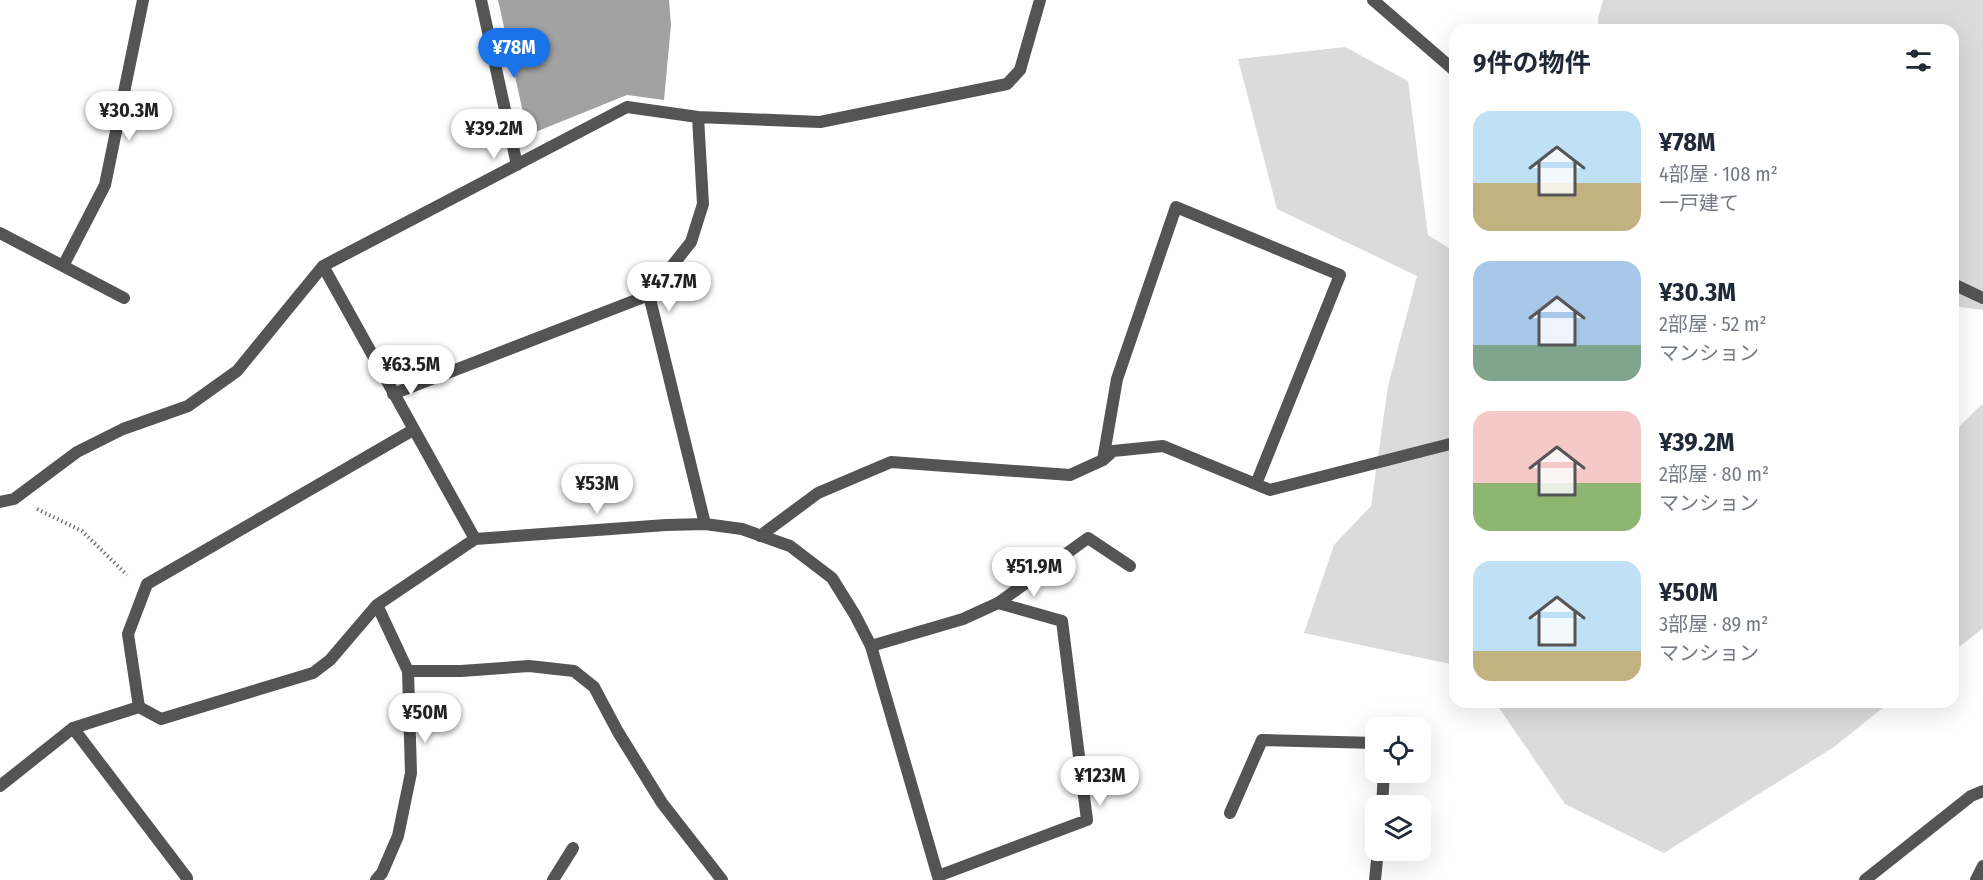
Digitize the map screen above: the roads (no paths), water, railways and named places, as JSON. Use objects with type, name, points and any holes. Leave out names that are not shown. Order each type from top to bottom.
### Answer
[{"type":"street","points":[[63,266],[105,185],[143,0]]},
{"type":"street","points":[[481,0],[517,165]]},
{"type":"street","points":[[0,502],[14,499],[77,452],[123,429],[188,406],[237,371],[322,266],[627,108],[698,117],[820,122],[1007,84],[1020,70],[1040,0]]},
{"type":"street","points":[[1373,0],[1449,66]]},
{"type":"street","points":[[393,394],[649,295],[691,242],[703,204],[698,117]]},
{"type":"street","points":[[1102,460],[1117,379],[1176,207],[1340,275],[1256,484]]},
{"type":"street","points":[[0,233],[124,298]]},
{"type":"street","points":[[322,266],[475,539]]},
{"type":"street","points":[[1959,287],[1983,298]]},
{"type":"street","points":[[649,295],[705,524]]},
{"type":"street","points":[[139,708],[128,634],[147,584],[413,430]]},
{"type":"street","points":[[760,536],[818,493],[891,462],[1070,476],[1102,460],[1113,451],[1163,446],[1270,490],[1449,444]]},
{"type":"street","points":[[0,786],[73,728],[139,708],[161,720],[313,673],[330,660],[377,605],[475,539],[705,524],[742,529],[790,546],[832,578],[871,646],[938,878],[1087,820],[1062,621],[998,603]]},
{"type":"street","points":[[871,646],[963,619],[998,603],[1088,538],[1130,566]]},
{"type":"street","points":[[376,880],[382,873],[398,836],[411,773],[408,671],[377,605]]},
{"type":"street","points":[[408,671],[461,671],[529,666],[574,671],[594,687],[618,732],[662,803],[722,880]]},
{"type":"street","points":[[73,728],[187,880]]},
{"type":"street","points":[[1230,813],[1262,740],[1365,743]]},
{"type":"street","points":[[1865,880],[1971,796],[1983,791]]},
{"type":"street","points":[[552,880],[573,848]]},
{"type":"street","points":[[1376,880],[1377,861]]},
{"type":"street","points":[[1976,880],[1983,866]]}]
